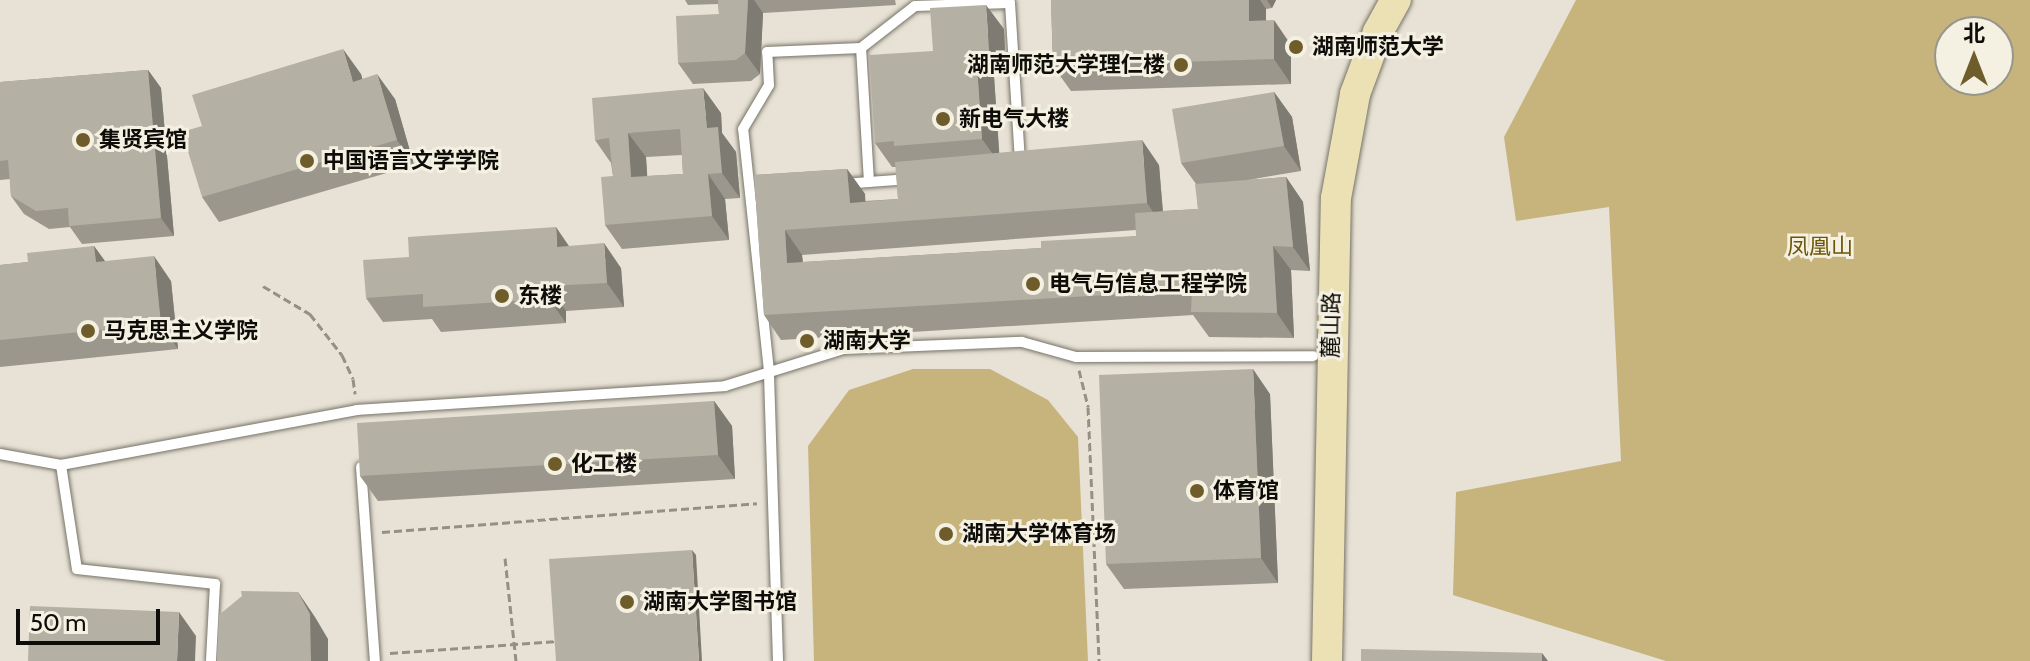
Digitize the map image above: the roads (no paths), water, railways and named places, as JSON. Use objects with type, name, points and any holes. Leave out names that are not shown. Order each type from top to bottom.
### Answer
[{"type":"main road","name":"麓山路","points":[[1309,661],[1316,236],[1332,111],[1357,40],[1378,0]]},
{"type":"main road","name":"麓山路","points":[[1327,661],[1336,198],[1355,94],[1378,32],[1396,0]]},
{"type":"lane","points":[[778,661],[769,371],[747,191],[743,129],[769,85],[767,52],[861,48],[915,6],[1010,3],[1020,170],[1005,171]]},
{"type":"lane","points":[[861,48],[869,182]]},
{"type":"lane","points":[[838,184],[929,177]]},
{"type":"lane","points":[[747,191],[763,190]]},
{"type":"lane","points":[[0,454],[61,465],[357,410],[725,386],[844,349],[1022,342],[1076,357],[1313,356]]},
{"type":"lane","points":[[357,410],[358,425]]},
{"type":"lane","points":[[361,456],[374,658]]},
{"type":"lane","points":[[61,465],[77,569],[215,584],[211,661]]},
{"type":"place","name":"湖南师范大学","points":[[1296,47]]},
{"type":"place","name":"湖南师范大学理仁楼","points":[[1181,65]]},
{"type":"place","name":"新电气大楼","points":[[943,119]]},
{"type":"place","name":"集贤宾馆","points":[[83,140]]},
{"type":"place","name":"中国语言文学学院","points":[[307,161]]},
{"type":"place","name":"电气与信息工程学院","points":[[1033,284]]},
{"type":"place","name":"东楼","points":[[502,296]]},
{"type":"place","name":"马克思主义学院","points":[[88,331]]},
{"type":"place","name":"湖南大学","points":[[807,341]]},
{"type":"place","name":"化工楼","points":[[555,464]]},
{"type":"place","name":"体育馆","points":[[1197,491]]},
{"type":"place","name":"湖南大学体育场","points":[[946,534]]},
{"type":"place","name":"湖南大学图书馆","points":[[627,602]]},
{"type":"park label","name":"凤凰山","points":[[1820,247]]}]
